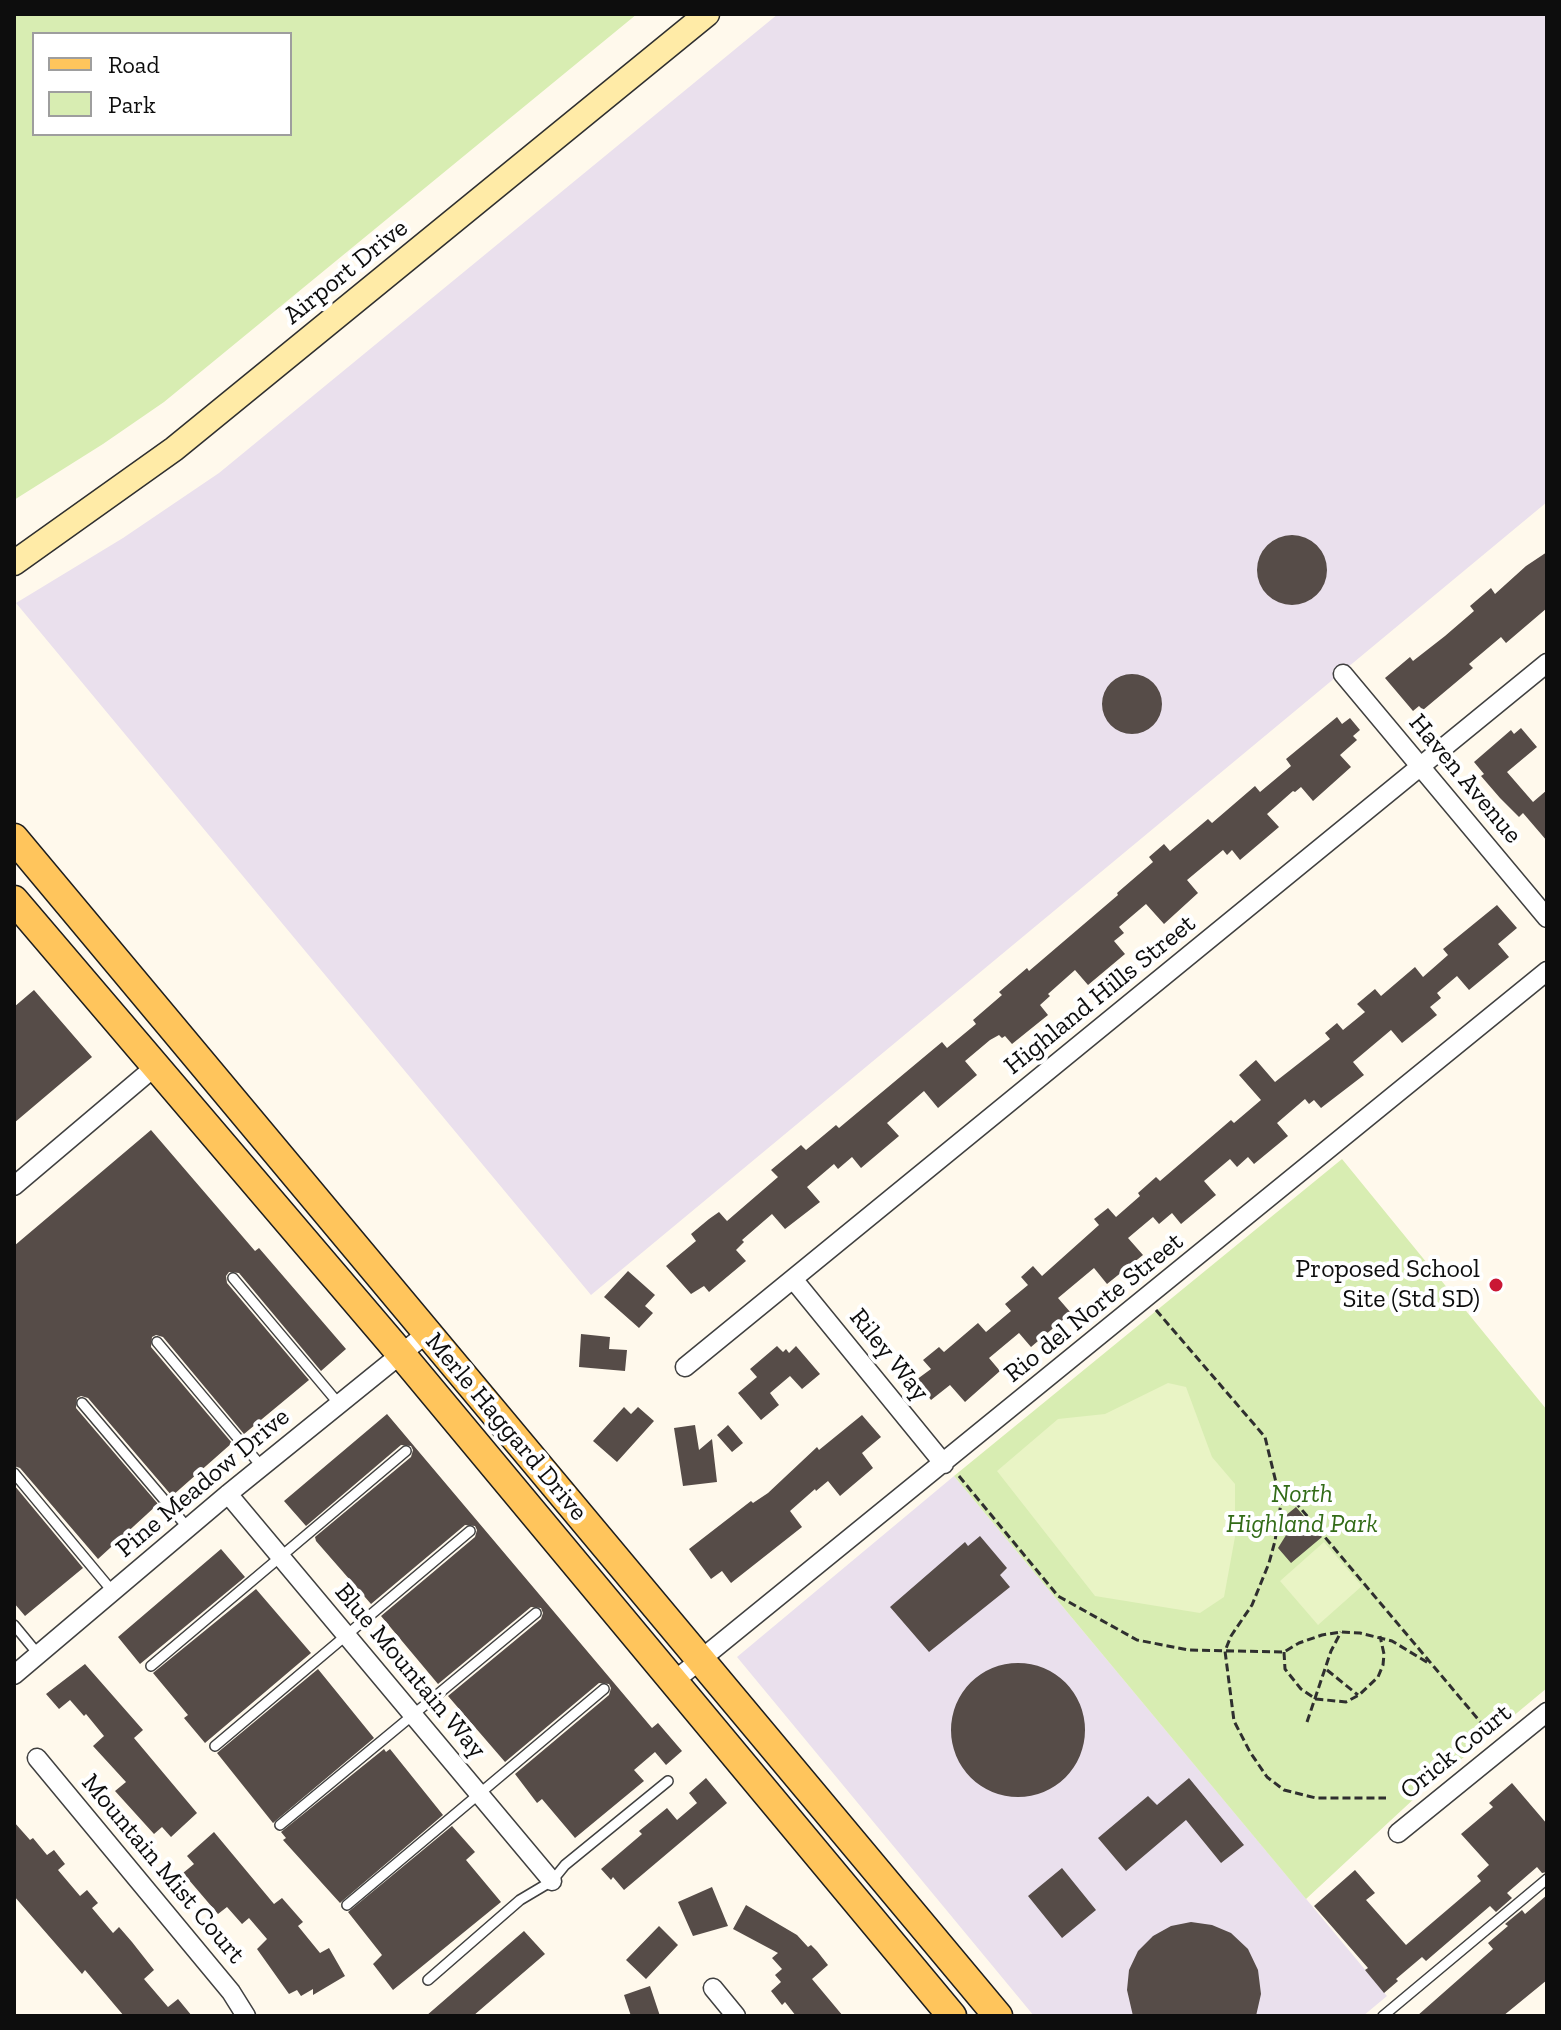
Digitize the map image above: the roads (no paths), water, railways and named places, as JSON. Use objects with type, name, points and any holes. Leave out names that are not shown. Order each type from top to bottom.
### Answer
[{"type":"main road","name":"Airport Drive","points":[[14,563],[174,449],[707,14]]},
{"type":"main road","name":"Merle Haggard Drive","points":[[14,838],[998,2016]]},
{"type":"main road","name":"Merle Haggard Drive","points":[[14,900],[401,1354],[952,2016]]},
{"type":"street","name":"Highland Hills Street","points":[[685,1367],[1547,663]]},
{"type":"street","name":"Haven Avenue","points":[[1343,674],[1547,918]]},
{"type":"street","name":"Rio del Norte Street","points":[[673,1682],[950,1468],[1547,971]]},
{"type":"street","points":[[14,1186],[157,1065]]},
{"type":"street","name":"Riley Way","points":[[793,1279],[950,1468]]},
{"type":"street","name":"Pine Meadow Drive","points":[[14,1675],[228,1494],[427,1333]]},
{"type":"street","name":"Blue Mountain Way","points":[[228,1494],[552,1881]]},
{"type":"street","name":"Orick Court","points":[[1398,1833],[1547,1712]]},
{"type":"street","name":"Mountain Mist Court","points":[[37,1758],[231,1992],[246,2016]]},
{"type":"street","points":[[713,1988],[736,2016]]},
{"type":"lane","points":[[233,1278],[339,1404]]},
{"type":"lane","points":[[157,1342],[262,1467]]},
{"type":"lane","points":[[82,1403],[188,1528]]},
{"type":"lane","points":[[151,1666],[406,1451]]},
{"type":"lane","points":[[14,1473],[113,1592]]},
{"type":"lane","points":[[215,1746],[470,1531]]},
{"type":"lane","points":[[280,1825],[536,1613]]},
{"type":"lane","points":[[14,1625],[38,1654]]},
{"type":"lane","points":[[347,1905],[604,1689]]},
{"type":"lane","points":[[428,1980],[520,1900],[552,1881],[565,1865],[668,1781]]},
{"type":"lane","points":[[1383,2016],[1547,1879]]},
{"type":"place","name":"Proposed School Site (Std SD)","points":[[1496,1285]]},
{"type":"park label","name":"North Highland Park","points":[[1302,1510]]}]
